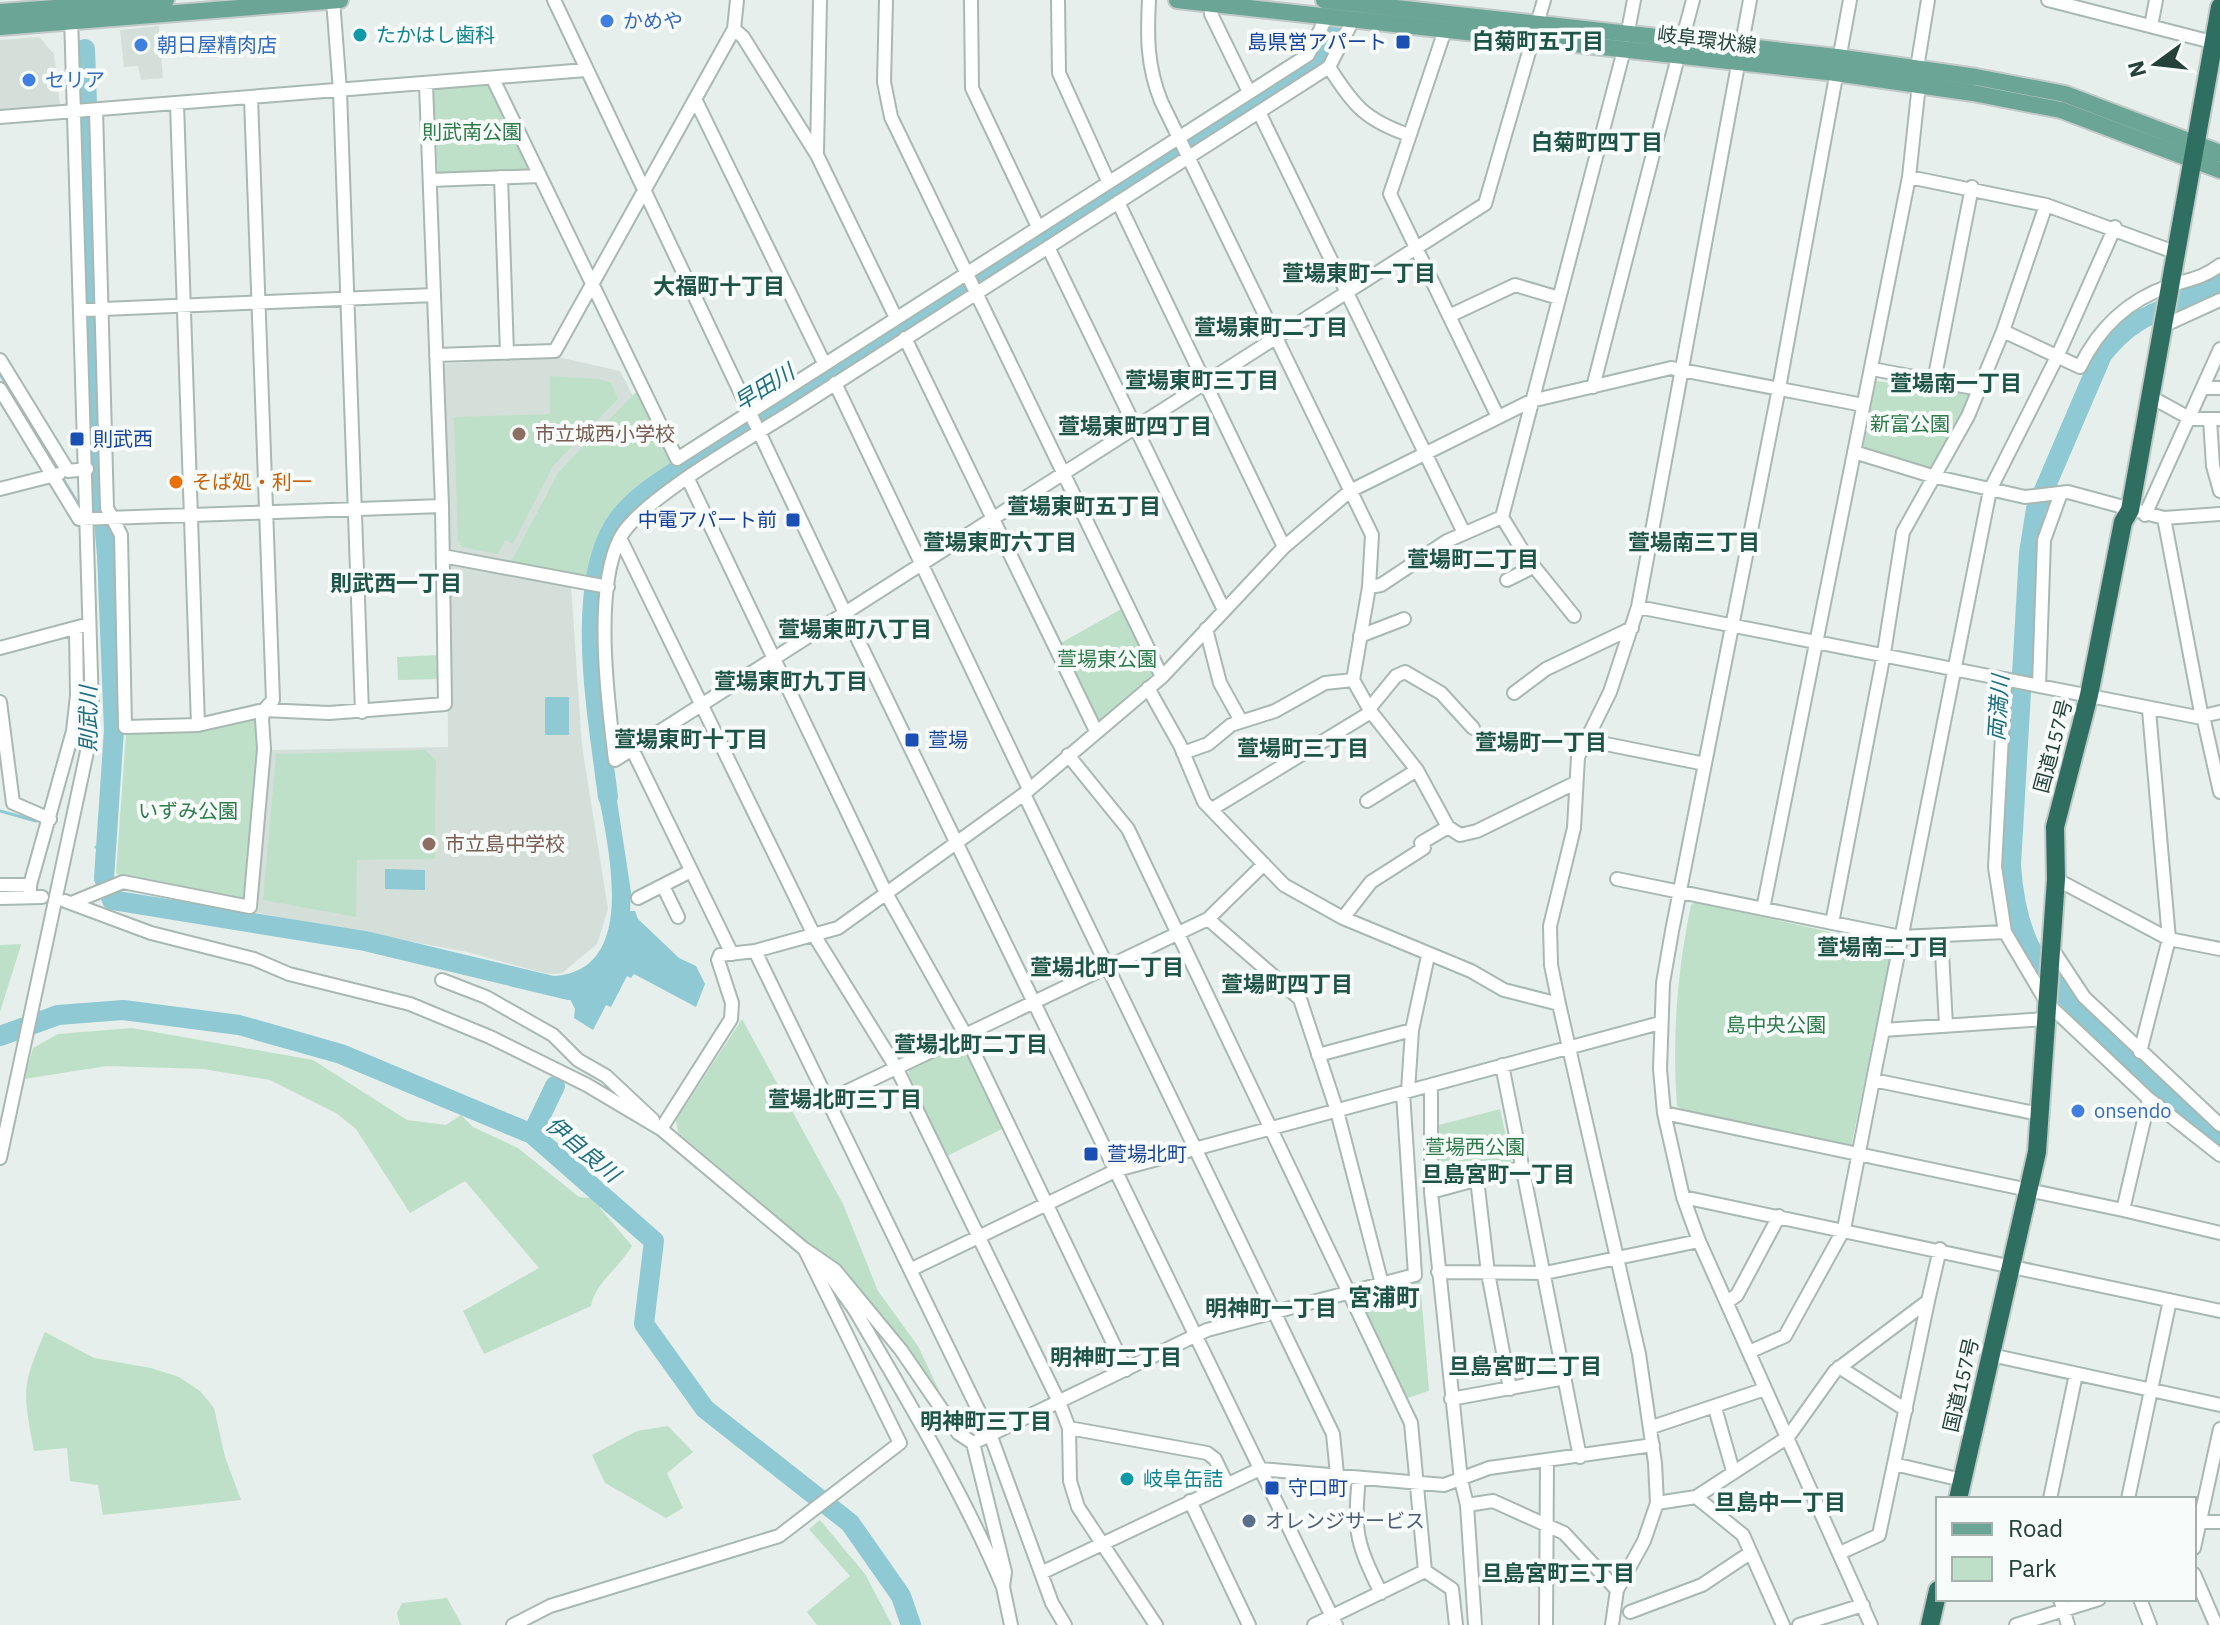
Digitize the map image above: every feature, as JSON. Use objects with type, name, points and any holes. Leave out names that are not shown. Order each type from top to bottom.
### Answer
[{"type":"highway","name":"国道157号","points":[[1958,1497],[2030,1191],[2051,953],[2056,879],[2055,827],[2089,695],[2123,522],[2138,512],[2151,397],[2220,7]]},
{"type":"highway","points":[[1930,1625],[1936,1599]]},
{"type":"main road","points":[[0,27],[72,10],[166,0]]},
{"type":"main road","points":[[0,12],[340,0]]},
{"type":"main road","name":"岐阜環状線","points":[[1177,0],[1451,15],[1535,33],[1918,76],[2061,110],[2195,151],[2220,153]]},
{"type":"main road","name":"岐阜環状線","points":[[2195,151],[2220,170]]},
{"type":"street","points":[[333,0],[340,91],[362,712]]},
{"type":"street","points":[[554,0],[845,613],[1334,1621]]},
{"type":"street","points":[[436,355],[555,351],[734,29],[737,0]]},
{"type":"street","points":[[817,155],[820,0]]},
{"type":"street","points":[[886,0],[884,82],[891,117],[1162,677]]},
{"type":"street","points":[[971,0],[972,88],[1038,227]]},
{"type":"street","points":[[1058,0],[1059,73],[1108,181]]},
{"type":"street","points":[[1149,0],[1146,49],[1150,72],[1372,535],[1369,587],[1353,680],[1370,710],[1417,770],[1448,827],[1460,835],[1477,831],[1575,783]]},
{"type":"street","points":[[1343,7],[1308,55],[824,363],[688,479],[648,505],[620,538],[612,557],[606,587],[606,669],[615,760],[1488,200],[1544,0]]},
{"type":"street","points":[[1574,616],[1541,571],[1527,558],[1502,517],[1626,43],[1634,0]]},
{"type":"street","points":[[1593,387],[1693,0]]},
{"type":"street","points":[[1612,1625],[1616,1594],[1644,1541],[1657,1503],[1652,1427],[1639,1354],[1615,1259],[1551,965],[1550,926],[1574,828],[1578,757],[1610,692],[1638,607],[1750,0]]},
{"type":"street","points":[[1850,0],[1779,388],[1679,893],[1660,1023],[1664,1113],[1683,1197],[1699,1241],[1871,1625]]},
{"type":"street","points":[[1763,909],[1909,177],[1928,0]]},
{"type":"street","points":[[2048,0],[2076,2],[2212,42]]},
{"type":"street","points":[[2151,26],[2156,0]]},
{"type":"street","points":[[1212,4],[1211,14],[1249,92]]},
{"type":"street","points":[[493,79],[677,459],[835,383],[1329,67],[1343,7]]},
{"type":"street","points":[[72,10],[86,111],[93,309],[107,508],[101,518]]},
{"type":"street","points":[[1451,15],[1390,194],[1498,417]]},
{"type":"street","points":[[734,29],[743,37],[817,155],[896,318]]},
{"type":"street","points":[[1329,67],[1347,96],[1376,124],[1409,135]]},
{"type":"street","points":[[0,117],[586,70]]},
{"type":"street","points":[[101,518],[121,535],[125,727],[198,725],[264,710],[362,712],[445,704],[442,506],[426,84]]},
{"type":"street","points":[[251,98],[273,700],[264,710],[250,907],[116,883],[70,902],[151,933],[254,959],[289,974],[410,1004],[504,1044],[587,1085],[661,1129]]},
{"type":"street","points":[[696,101],[824,363]]},
{"type":"street","points":[[177,104],[198,725]]},
{"type":"street","points":[[0,1158],[88,747],[93,682],[92,624],[101,518],[87,469],[93,309],[86,111]]},
{"type":"street","points":[[1259,112],[1464,533]]},
{"type":"street","points":[[430,180],[540,176]]},
{"type":"street","points":[[501,177],[507,353]]},
{"type":"street","points":[[1909,177],[1972,187],[2046,205],[2115,227],[2177,253]]},
{"type":"street","points":[[1934,381],[1972,187]]},
{"type":"street","points":[[1118,202],[1284,547]]},
{"type":"street","points":[[1832,923],[1884,653],[1903,532],[1968,416],[2003,331],[2046,205]]},
{"type":"street","points":[[1749,1352],[1785,1336],[1844,1229],[1990,490],[2057,357],[2115,227]]},
{"type":"street","points":[[1048,247],[1224,610]]},
{"type":"street","points":[[2003,331],[2080,367],[2092,342],[2113,318],[2220,265]]},
{"type":"street","points":[[1449,316],[1515,285],[1559,298]]},
{"type":"street","points":[[93,309],[434,295]]},
{"type":"street","points":[[2164,322],[2220,300]]},
{"type":"street","points":[[905,338],[1096,731]]},
{"type":"street","points":[[2138,512],[2191,419],[2220,349]]},
{"type":"street","points":[[0,360],[6,388],[61,473],[79,519],[442,506]]},
{"type":"street","points":[[661,1129],[731,1019],[732,1003],[718,960],[720,955],[755,951],[838,928],[957,842],[1026,791],[1162,677],[1284,547],[1350,491],[1531,401],[1671,368],[1863,405]]},
{"type":"street","points":[[1872,369],[1979,389]]},
{"type":"street","points":[[835,383],[1107,968],[1333,1434],[1337,1474]]},
{"type":"street","points":[[2203,388],[2220,388]]},
{"type":"street","points":[[2151,397],[2191,419],[2215,419],[2213,466],[2220,491]]},
{"type":"street","points":[[1854,452],[1932,476],[2025,497],[2056,494],[2164,518],[2220,514]]},
{"type":"street","points":[[0,489],[87,469]]},
{"type":"street","points":[[688,479],[886,893],[965,1034],[1126,1370]]},
{"type":"street","points":[[2036,685],[2044,540],[2056,494]]},
{"type":"street","points":[[1369,587],[1381,585],[1464,533],[1502,517]]},
{"type":"street","points":[[2164,518],[2202,717],[2220,792]]},
{"type":"street","points":[[620,538],[814,935],[897,1069],[1059,1402],[1069,1428],[1073,1495],[1156,1625]]},
{"type":"street","points":[[443,556],[606,587]]},
{"type":"street","points":[[1507,580],[1527,570],[1527,558]]},
{"type":"street","points":[[1638,607],[1884,653],[2149,710],[2202,717],[2220,712]]},
{"type":"street","points":[[1360,636],[1404,619]]},
{"type":"street","points":[[0,648],[92,624]]},
{"type":"street","points":[[34,893],[74,719],[76,628]]},
{"type":"street","points":[[1514,693],[1546,669],[1632,628]]},
{"type":"street","points":[[1206,629],[1220,683],[1241,721]]},
{"type":"street","points":[[1212,809],[1370,710],[1396,676],[1405,672],[1441,693],[1473,728]]},
{"type":"street","points":[[2008,679],[1995,867],[2005,932],[2047,1006],[2149,1099],[2220,1155]]},
{"type":"street","points":[[1183,753],[1208,744],[1241,721],[1275,711],[1325,683],[1353,680]]},
{"type":"street","points":[[1148,688],[1183,753],[1194,782],[1212,809],[1284,885],[1343,918],[1428,956],[1471,971],[1529,999],[1559,1004]]},
{"type":"street","points":[[0,702],[13,803],[50,819]]},
{"type":"street","points":[[2140,1052],[2169,939],[2149,710]]},
{"type":"street","points":[[1586,740],[1705,764]]},
{"type":"street","points":[[633,751],[732,954]]},
{"type":"street","points":[[1068,755],[1128,829],[1175,935],[1411,1423],[1425,1571]]},
{"type":"street","points":[[1367,801],[1417,770]]},
{"type":"street","points":[[1343,918],[1371,882],[1424,848],[1421,843],[1448,827]]},
{"type":"street","points":[[829,1100],[1208,919],[1264,864]]},
{"type":"street","points":[[638,898],[691,871]]},
{"type":"street","points":[[1617,879],[1901,937],[2005,932]]},
{"type":"street","points":[[2056,879],[2169,939],[2220,949]]},
{"type":"street","points":[[0,885],[34,893]]},
{"type":"street","points":[[663,886],[678,917]]},
{"type":"street","points":[[0,898],[34,893]]},
{"type":"street","points":[[1208,919],[1300,999],[1337,1111],[1382,1284]]},
{"type":"street","points":[[1941,935],[1946,1025]]},
{"type":"street","points":[[755,951],[990,1434],[1052,1603],[1065,1625]]},
{"type":"street","points":[[2051,953],[2084,997],[2220,1125]]},
{"type":"street","points":[[973,1443],[1196,1335],[1415,1275],[1406,1092],[1412,1030],[1428,956]]},
{"type":"street","points":[[442,980],[486,997],[553,1035],[578,1060],[606,1076],[636,1101],[661,1129],[850,1285],[901,1350],[958,1433],[973,1443],[1005,1572],[1003,1587]]},
{"type":"street","points":[[1883,1030],[1946,1025],[2047,1006]]},
{"type":"street","points":[[912,1269],[1117,1170],[1660,1023]]},
{"type":"street","points":[[1318,1055],[1412,1030]]},
{"type":"street","points":[[1502,1065],[1580,1457]]},
{"type":"street","points":[[1873,1080],[2039,1114]]},
{"type":"street","points":[[1431,1085],[1431,1192],[1451,1399],[1467,1505],[1475,1625]]},
{"type":"street","points":[[2123,1210],[2149,1099]]},
{"type":"street","points":[[1664,1113],[2220,1233]]},
{"type":"street","points":[[1431,1192],[1523,1167]]},
{"type":"street","points":[[1477,1179],[1488,1273],[1510,1389]]},
{"type":"street","points":[[1683,1197],[1940,1249],[2220,1311]]},
{"type":"street","points":[[1727,1302],[1737,1295],[1779,1216]]},
{"type":"street","points":[[1438,1272],[1545,1273],[1699,1241]]},
{"type":"street","points":[[513,1625],[550,1606],[758,1543],[794,1526],[900,1443],[803,1248]]},
{"type":"street","points":[[1840,1553],[1879,1535],[1940,1249]]},
{"type":"street","points":[[820,1258],[833,1283],[855,1311],[982,1537],[1003,1587],[1011,1625]]},
{"type":"street","points":[[2128,1497],[2170,1300]]},
{"type":"street","points":[[1657,1503],[1696,1497],[1788,1437],[1839,1367],[1928,1301]]},
{"type":"street","points":[[1991,1355],[2220,1405]]},
{"type":"street","points":[[1839,1367],[1906,1410]]},
{"type":"street","points":[[2050,1497],[2076,1374]]},
{"type":"street","points":[[1451,1399],[1565,1378]]},
{"type":"street","points":[[1652,1427],[1765,1389]]},
{"type":"street","points":[[1715,1408],[1733,1471]]},
{"type":"street","points":[[1069,1428],[1207,1453],[1215,1459],[1226,1482]]},
{"type":"street","points":[[2196,1539],[2220,1429]]},
{"type":"street","points":[[1041,1573],[1226,1482],[1260,1469],[1444,1485],[1489,1468],[1653,1445]]},
{"type":"street","points":[[1546,1625],[1547,1461]]},
{"type":"street","points":[[1894,1464],[1962,1480]]},
{"type":"street","points":[[1359,1478],[1355,1510],[1359,1547],[1381,1593]]},
{"type":"street","points":[[1696,1497],[1743,1535],[1783,1625]]},
{"type":"street","points":[[1190,1501],[1249,1625]]},
{"type":"street","points":[[1467,1505],[1493,1501],[1564,1533],[1616,1594],[1637,1625]]},
{"type":"street","points":[[2200,1522],[2220,1522]]},
{"type":"street","points":[[1630,1612],[1702,1585],[1750,1553]]},
{"type":"street","points":[[1314,1625],[1334,1621],[1425,1571]]},
{"type":"street","points":[[1425,1571],[1452,1589],[1456,1625]]},
{"type":"street","points":[[2196,1579],[2216,1625]]},
{"type":"street","points":[[2022,1624],[2094,1601]]},
{"type":"street","points":[[2141,1601],[2150,1625]]},
{"type":"street","points":[[1799,1625],[1863,1605]]},
{"type":"shaded area","name":"朝日屋精肉店","points":[[159,26],[163,78],[141,80],[138,66],[124,67],[120,30]]},
{"type":"shaded area","name":"セリア","points":[[39,37],[54,54],[60,106],[0,111],[0,40]]},
{"type":"shaded area","name":"市立城西小学校","points":[[558,357],[620,371],[633,396],[558,472],[509,565],[452,554],[446,549],[440,364]]},
{"type":"shaded area","name":"市立島中学校","points":[[452,562],[571,586],[582,746],[608,909],[597,944],[562,973],[547,974],[467,952],[253,912],[268,750],[448,747],[447,565]]},
{"type":"green space","name":"則武南公園","points":[[488,84],[530,166],[528,171],[438,174],[433,92],[436,88]]},
{"type":"green space","points":[[550,376],[600,379],[611,383],[618,399],[553,466],[513,544],[505,540],[498,554],[462,547],[458,541],[454,417],[550,414]]},
{"type":"green space","name":"新富公園","points":[[1876,381],[1972,393],[1932,468],[1863,449]]},
{"type":"green space","points":[[637,391],[672,465],[640,488],[616,512],[600,541],[589,580],[509,565],[558,472]]},
{"type":"green space","name":"萱場東公園","points":[[1123,608],[1154,673],[1098,722],[1059,644]]},
{"type":"green space","points":[[440,655],[441,679],[398,680],[397,657]]},
{"type":"green space","name":"いずみ公園","points":[[254,718],[258,721],[260,749],[246,899],[242,902],[128,879],[116,873],[126,734],[198,731]]},
{"type":"green space","points":[[425,750],[436,760],[435,859],[357,860],[356,917],[263,900],[276,754]]},
{"type":"green space","name":"島中央公園","points":[[1695,902],[1889,945],[1892,949],[1851,1147],[1683,1110],[1677,1106],[1675,1055],[1679,980],[1691,905]]},
{"type":"green space","points":[[0,945],[21,945],[0,1012]]},
{"type":"green space","points":[[742,1019],[843,1204],[878,1291],[918,1346],[947,1407],[839,1266],[678,1132],[676,1120]]},
{"type":"green space","points":[[132,1028],[313,1060],[407,1120],[446,1125],[461,1115],[473,1127],[518,1148],[579,1197],[600,1199],[600,1208],[632,1246],[597,1290],[591,1306],[484,1354],[463,1311],[539,1268],[465,1181],[410,1213],[356,1129],[336,1113],[270,1080],[203,1069],[107,1066],[24,1079],[33,1048],[58,1034]]},
{"type":"green space","points":[[960,1045],[965,1046],[1004,1128],[947,1156],[909,1070]]},
{"type":"green space","name":"萱場西公園","points":[[1500,1109],[1513,1170],[1435,1189],[1435,1126]]},
{"type":"green space","points":[[1420,1279],[1429,1391],[1407,1398],[1359,1299]]},
{"type":"green space","points":[[45,1332],[94,1358],[151,1368],[179,1377],[200,1391],[214,1408],[225,1457],[241,1500],[103,1515],[98,1485],[70,1481],[67,1448],[34,1451],[26,1390]]},
{"type":"green space","points":[[668,1426],[693,1452],[667,1473],[683,1508],[666,1518],[605,1483],[592,1455],[637,1431]]},
{"type":"green space","points":[[820,1520],[865,1574],[892,1625],[817,1625],[807,1612],[850,1576],[809,1529]]},
{"type":"green space","points":[[447,1598],[462,1625],[400,1625],[397,1613],[402,1603]]},
{"type":"water","points":[[545,697],[569,697],[569,735],[545,735]]},
{"type":"water","points":[[612,768],[631,892],[630,911],[635,911],[638,919],[679,958],[696,966],[705,984],[696,1007],[634,974],[631,978],[627,976],[611,1007],[606,1005],[593,1030],[574,1018],[575,1009],[569,997],[542,989],[544,976],[576,971],[597,955],[608,930],[612,899],[610,866],[595,775]]},
{"type":"water","points":[[385,869],[425,870],[425,890],[385,889]]},
{"type":"waterway","name":"早田川","points":[[608,797],[595,696],[592,620],[602,552],[615,524],[630,506],[686,465],[1323,62],[1349,4]]},
{"type":"waterway","name":"則武川","points":[[85,49],[101,489],[107,555],[114,730],[104,878],[112,900],[365,941],[569,990]]},
{"type":"waterway","name":"両満川","points":[[2220,282],[2143,318],[2116,339],[2102,355],[2036,509],[2029,553],[2011,865],[2021,925],[2043,969],[2069,999],[2147,1075],[2220,1138]]},
{"type":"waterway","points":[[0,374],[58,470]]},
{"type":"waterway","points":[[62,477],[77,502]]},
{"type":"waterway","points":[[0,811],[36,821]]},
{"type":"waterway","points":[[96,847],[106,851]]},
{"type":"waterway","name":"伊自良川","points":[[0,1036],[58,1015],[123,1010],[239,1025],[341,1054],[532,1134],[654,1241],[644,1324],[705,1409],[850,1523],[901,1596],[911,1625]]},
{"type":"waterway","name":"早田川","points":[[532,1134],[555,1086]]},
{"type":"place","name":"かめや","points":[[607,21]]},
{"type":"place","name":"たかはし歯科","points":[[360,35]]},
{"type":"place","name":"島県営アパート","points":[[1403,42]]},
{"type":"place","name":"朝日屋精肉店","points":[[141,45]]},
{"type":"place","name":"セリア","points":[[29,80]]},
{"type":"place","name":"市立城西小学校","points":[[519,434]]},
{"type":"place","name":"則武西","points":[[77,439]]},
{"type":"place","name":"そば処・利一","points":[[176,482]]},
{"type":"place","name":"中電アパート前","points":[[793,520]]},
{"type":"place","name":"萱場","points":[[912,740]]},
{"type":"place","name":"市立島中学校","points":[[429,844]]},
{"type":"place","name":"onsendo","points":[[2078,1111]]},
{"type":"place","name":"萱場北町","points":[[1091,1154]]},
{"type":"place","name":"岐阜缶詰","points":[[1127,1479]]},
{"type":"place","name":"守口町","points":[[1272,1488]]},
{"type":"place","name":"オレンジサービス","points":[[1249,1521]]},
{"type":"district","name":"白菊町五丁目","points":[[1538,41]]},
{"type":"district","name":"白菊町四丁目","points":[[1597,142]]},
{"type":"district","name":"萱場東町一丁目","points":[[1359,273]]},
{"type":"district","name":"大福町十丁目","points":[[719,286]]},
{"type":"district","name":"萱場東町二丁目","points":[[1271,327]]},
{"type":"district","name":"萱場東町三丁目","points":[[1202,380]]},
{"type":"district","name":"萱場南一丁目","points":[[1956,383]]},
{"type":"district","name":"萱場東町四丁目","points":[[1135,426]]},
{"type":"district","name":"萱場東町五丁目","points":[[1084,506]]},
{"type":"district","name":"萱場東町六丁目","points":[[1000,542]]},
{"type":"district","name":"萱場南三丁目","points":[[1694,542]]},
{"type":"district","name":"萱場町二丁目","points":[[1473,559]]},
{"type":"district","name":"則武西一丁目","points":[[396,583]]},
{"type":"district","name":"萱場東町八丁目","points":[[855,629]]},
{"type":"district","name":"萱場東町九丁目","points":[[791,681]]},
{"type":"district","name":"萱場東町十丁目","points":[[691,739]]},
{"type":"district","name":"萱場町一丁目","points":[[1541,742]]},
{"type":"district","name":"萱場町三丁目","points":[[1303,748]]},
{"type":"district","name":"萱場南二丁目","points":[[1883,947]]},
{"type":"district","name":"萱場北町一丁目","points":[[1107,967]]},
{"type":"district","name":"萱場町四丁目","points":[[1287,984]]},
{"type":"district","name":"萱場北町二丁目","points":[[971,1044]]},
{"type":"district","name":"萱場北町三丁目","points":[[845,1099]]},
{"type":"district","name":"旦島宮町一丁目","points":[[1498,1174]]},
{"type":"district","name":"宮浦町","points":[[1384,1298]]},
{"type":"district","name":"明神町一丁目","points":[[1271,1308]]},
{"type":"district","name":"明神町二丁目","points":[[1116,1357]]},
{"type":"district","name":"旦島宮町二丁目","points":[[1525,1366]]},
{"type":"district","name":"明神町三丁目","points":[[986,1421]]},
{"type":"district","name":"旦島中一丁目","points":[[1780,1502]]},
{"type":"district","name":"旦島宮町三丁目","points":[[1558,1573]]}]
